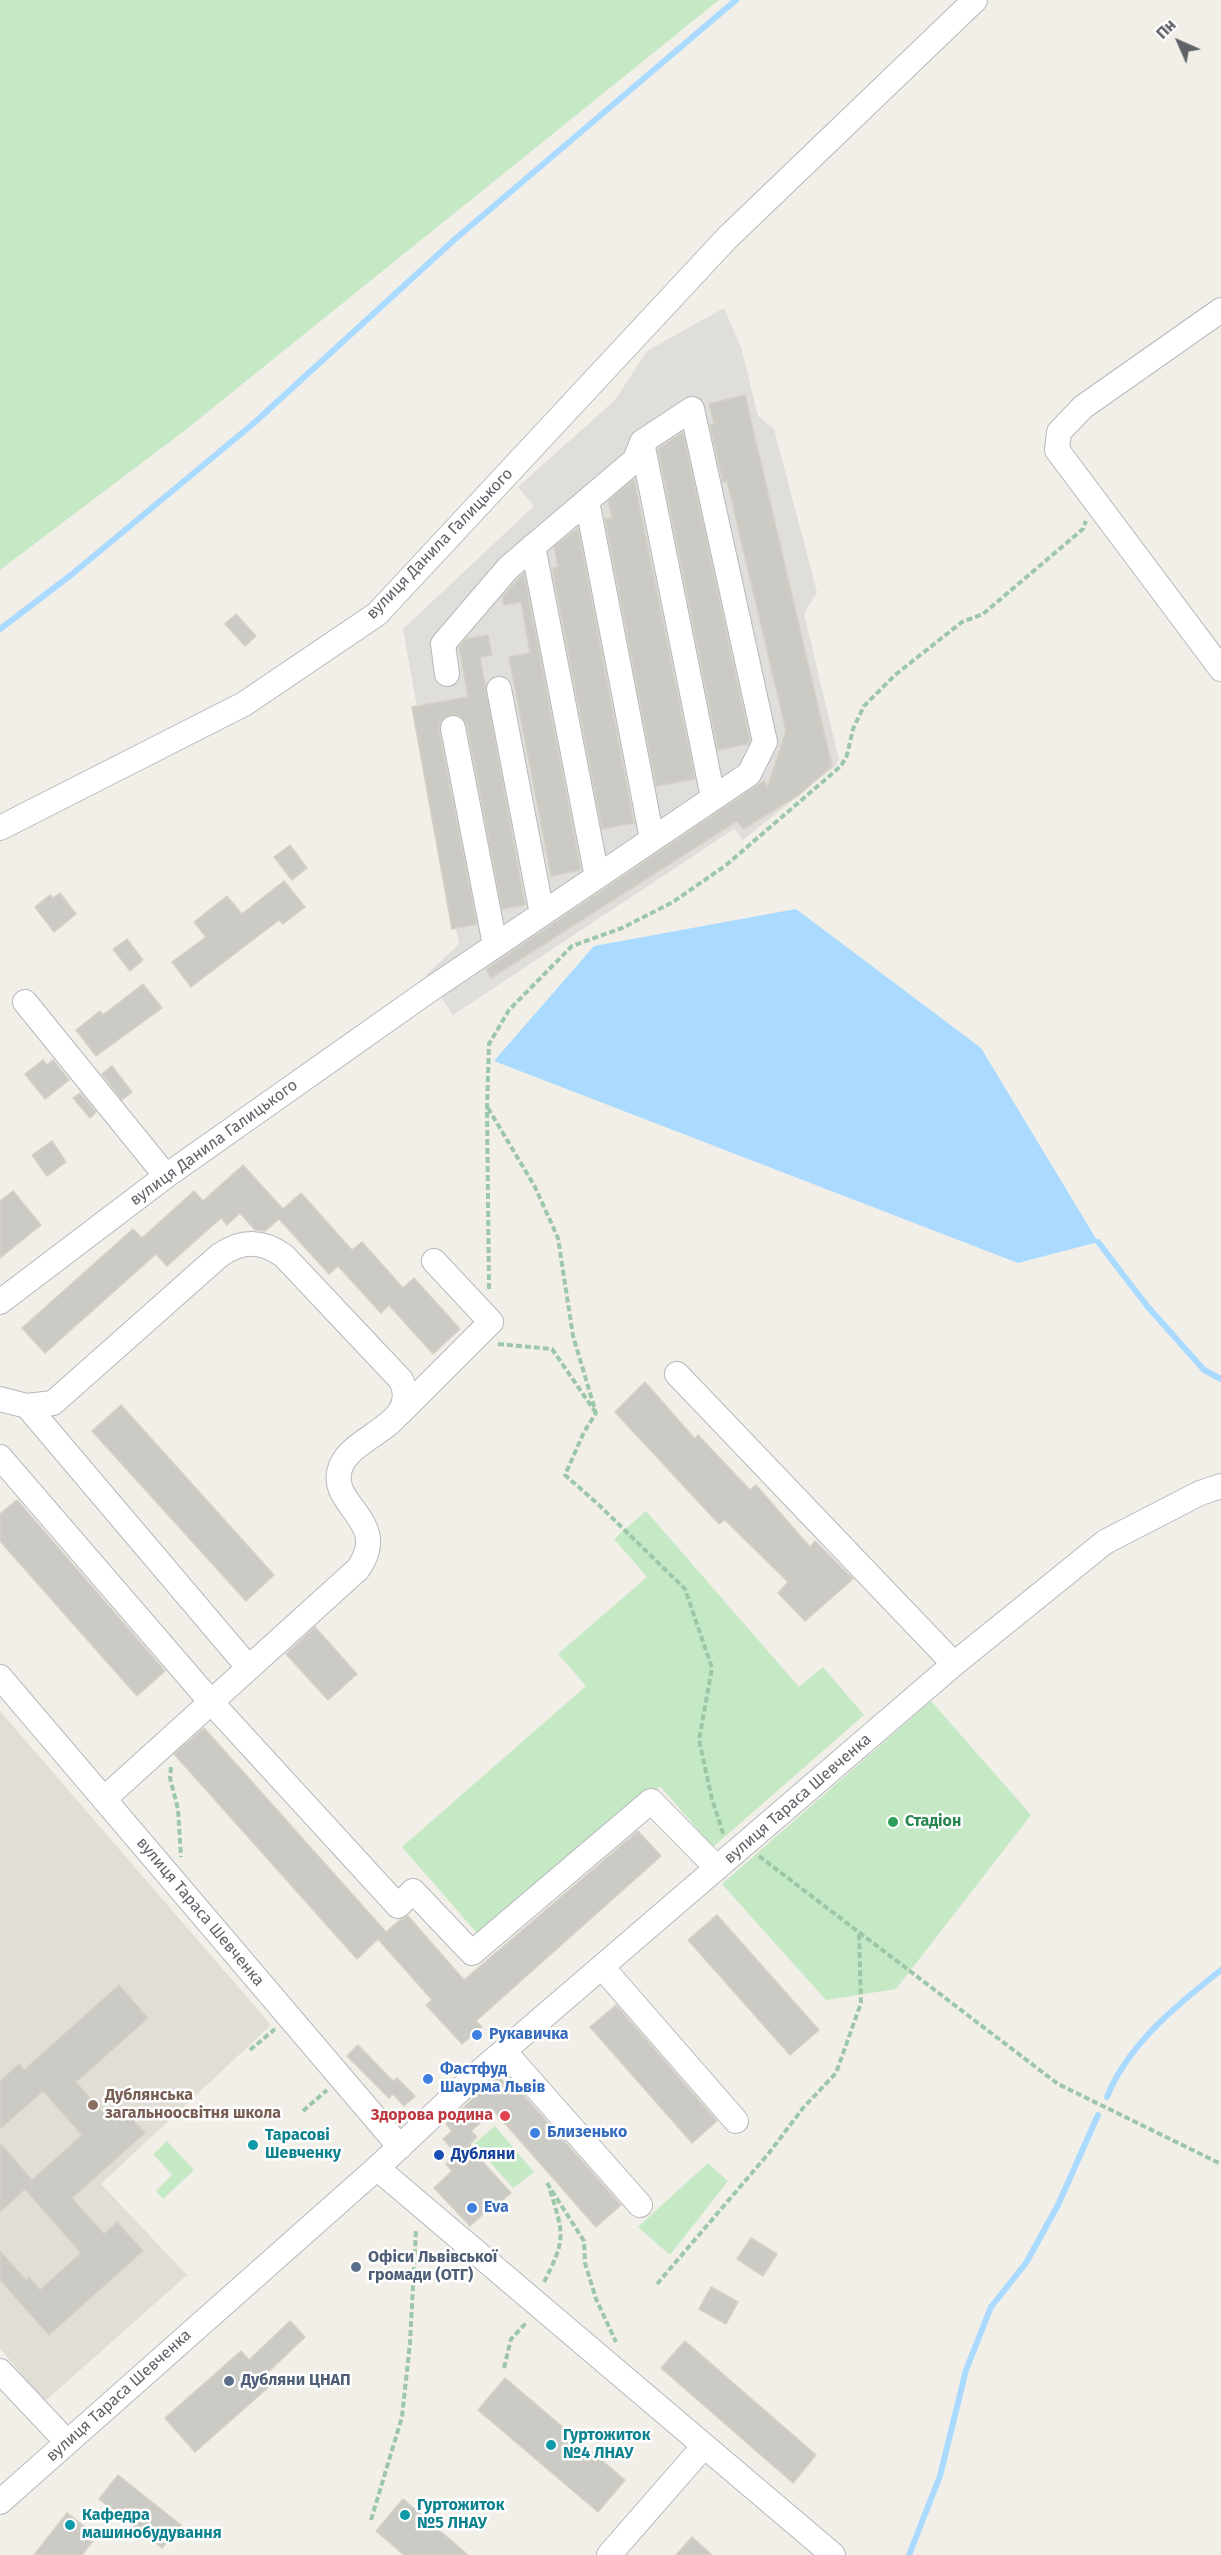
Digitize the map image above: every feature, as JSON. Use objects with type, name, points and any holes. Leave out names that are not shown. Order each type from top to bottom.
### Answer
[{"type":"street","name":"вулиця Данила Галицького","points":[[0,828],[244,704],[377,614],[727,238],[975,0]]},
{"type":"street","points":[[1221,310],[1083,406],[1059,432],[1057,450],[1221,669]]},
{"type":"street","name":"вулиця Данила Галицького","points":[[0,1302],[166,1176],[431,989],[749,774],[765,742],[692,409],[642,442]]},
{"type":"street","points":[[447,674],[443,644],[508,568],[635,460],[642,442]]},
{"type":"street","points":[[642,442],[713,798]]},
{"type":"street","points":[[587,501],[652,839]]},
{"type":"street","points":[[533,546],[597,877]]},
{"type":"street","points":[[499,689],[542,914]]},
{"type":"street","points":[[453,728],[495,945]]},
{"type":"street","points":[[25,1002],[166,1176]]},
{"type":"street","points":[[0,1399],[27,1406],[53,1403],[220,1255],[232,1247],[259,1244],[273,1248],[284,1256],[401,1380],[406,1397],[400,1413]]},
{"type":"street","points":[[104,1799],[358,1569],[365,1559],[369,1548],[365,1524],[342,1491],[339,1473],[347,1456],[400,1413],[491,1322],[434,1261]]},
{"type":"street","points":[[677,1374],[954,1664]]},
{"type":"street","points":[[27,1406],[249,1668]]},
{"type":"street","points":[[0,1457],[211,1702],[398,1906],[413,1891],[472,1953],[651,1801],[731,1856]]},
{"type":"street","name":"вулиця Тараса Шевченка","points":[[0,2502],[377,2168],[504,2051],[954,1664],[1105,1542],[1200,1492],[1221,1486]]},
{"type":"street","name":"вулиця Тараса Шевченка","points":[[0,1677],[400,2147]]},
{"type":"street","points":[[602,1967],[736,2121]]},
{"type":"street","points":[[504,2051],[640,2205]]},
{"type":"street","points":[[377,2168],[833,2555]]},
{"type":"street","points":[[0,2371],[67,2442]]},
{"type":"street","points":[[609,2555],[704,2446]]},
{"type":"path","points":[[596,1413],[552,1348],[498,1345],[491,1322],[489,1044],[509,1010],[572,946],[622,928],[674,902],[725,866],[841,766],[847,755],[852,729],[864,706],[895,675],[962,622],[983,614],[1083,529],[1095,502]]},
{"type":"path","points":[[488,1108],[535,1187],[558,1238],[573,1336],[596,1413],[584,1432],[566,1475],[685,1589],[712,1668],[699,1740],[712,1799],[731,1856],[859,1933],[1058,2084],[1221,2164]]},
{"type":"path","points":[[171,1763],[170,1778],[178,1809],[181,1860]]},
{"type":"path","points":[[657,2284],[769,2153],[803,2108],[836,2073],[861,2003],[859,1933]]},
{"type":"path","points":[[250,2050],[277,2027]]},
{"type":"path","points":[[303,2111],[341,2078]]},
{"type":"path","points":[[547,2183],[584,2241],[585,2263],[596,2299],[615,2338],[626,2380]]},
{"type":"path","points":[[371,2520],[402,2417],[410,2343],[417,2230],[412,2219]]},
{"type":"shaded area","points":[[724,308],[741,347],[758,416],[774,429],[817,592],[804,614],[839,760],[834,767],[743,840],[734,829],[453,1015],[426,975],[459,944],[403,629],[534,506],[518,487],[615,400],[647,351]]},
{"type":"shaded area","name":"Дублянська загальноосвітня школа","points":[[0,1711],[271,2025],[101,2184],[187,2275],[44,2402],[0,2348]]},
{"type":"green space","points":[[0,0],[719,0],[184,431],[0,570]]},
{"type":"green space","points":[[646,1511],[799,1687],[823,1667],[864,1715],[713,1847],[660,1786],[483,1940],[402,1847],[586,1686],[558,1654],[647,1577],[614,1539]]},
{"type":"green space","points":[[931,1701],[1031,1815],[896,1989],[826,2000],[722,1884]]},
{"type":"green space","points":[[495,2126],[534,2172],[513,2188],[474,2144]]},
{"type":"green space","points":[[167,2141],[194,2170],[163,2199],[156,2191],[172,2175],[153,2154]]},
{"type":"green space","points":[[708,2163],[728,2181],[670,2255],[638,2227]]},
{"type":"water","points":[[796,909],[981,1048],[1098,1242],[1018,1263],[494,1061],[594,946]]},
{"type":"building","points":[[745,395],[832,766],[799,795],[743,829],[737,821],[491,978],[486,969],[765,780],[767,788],[786,731],[727,481],[723,482],[710,425],[714,424],[709,404]]},
{"type":"building","points":[[683,432],[750,740],[748,744],[718,750],[658,449]]},
{"type":"building","points":[[634,479],[695,779],[656,786],[605,519],[612,518],[608,501]]},
{"type":"building","points":[[578,528],[634,823],[602,829],[552,568],[558,567],[554,547]]},
{"type":"building","points":[[524,573],[581,870],[551,876],[509,657],[530,653],[521,602],[504,605],[502,597]]},
{"type":"building","points":[[236,614],[256,636],[245,646],[225,624]]},
{"type":"building","points":[[488,635],[492,655],[480,657],[525,905],[502,909],[467,725],[458,715],[450,714],[440,723],[439,731],[477,924],[452,929],[412,707],[468,697],[459,647],[466,639]]},
{"type":"building","points":[[290,845],[307,868],[292,880],[274,857]]},
{"type":"building","points":[[284,881],[305,907],[283,924],[279,920],[191,987],[172,962],[206,937],[194,922],[227,896],[242,914]]},
{"type":"building","points":[[60,893],[76,914],[54,932],[35,907],[50,895],[53,898]]},
{"type":"building","points":[[127,939],[143,960],[130,971],[113,949]]},
{"type":"building","points":[[143,984],[162,1008],[96,1056],[76,1030],[100,1011],[103,1015]]},
{"type":"building","points":[[43,1060],[47,1065],[53,1060],[69,1080],[45,1099],[25,1074]]},
{"type":"building","points":[[112,1066],[132,1092],[122,1100],[102,1074]]},
{"type":"building","points":[[80,1093],[96,1112],[90,1118],[73,1098]]},
{"type":"building","points":[[52,1141],[66,1162],[47,1176],[32,1155]]},
{"type":"building","points":[[243,1165],[283,1209],[301,1193],[352,1250],[362,1242],[403,1288],[414,1278],[460,1329],[433,1354],[389,1305],[381,1313],[338,1266],[329,1274],[279,1219],[265,1231],[255,1230],[240,1213],[227,1225],[221,1218],[167,1266],[156,1254],[45,1353],[22,1328],[133,1229],[142,1238],[194,1191],[203,1201]]},
{"type":"building","points":[[13,1191],[41,1225],[0,1258],[0,1201]]},
{"type":"building","points":[[645,1382],[695,1439],[698,1435],[750,1490],[756,1485],[810,1547],[815,1541],[853,1579],[805,1621],[778,1593],[788,1582],[725,1520],[719,1524],[615,1412]]},
{"type":"building","points":[[121,1405],[274,1575],[246,1601],[92,1431]]},
{"type":"building","points":[[17,1500],[165,1671],[137,1696],[0,1541],[0,1514]]},
{"type":"building","points":[[315,1627],[357,1674],[328,1700],[286,1654]]},
{"type":"building","points":[[204,1728],[386,1932],[408,1916],[464,1980],[638,1831],[661,1856],[476,2021],[482,2027],[462,2044],[426,2005],[432,2000],[378,1939],[357,1959],[174,1754]]},
{"type":"building","points":[[717,1915],[819,2030],[790,2055],[688,1940]]},
{"type":"building","points":[[119,1985],[148,2018],[76,2082],[105,2115],[118,2103],[145,2133],[72,2198],[104,2234],[117,2222],[143,2251],[49,2335],[0,2280],[0,2251],[26,2280],[29,2277],[40,2290],[81,2253],[25,2189],[0,2212],[0,2143],[32,2180],[82,2135],[43,2091],[0,2129],[0,2081],[19,2064],[24,2070]]},
{"type":"building","points":[[616,2005],[717,2121],[692,2143],[590,2027]]},
{"type":"building","points":[[358,2045],[393,2081],[397,2078],[415,2096],[404,2106],[393,2094],[389,2098],[347,2056]]},
{"type":"building","points":[[498,2075],[513,2093],[518,2089],[621,2205],[596,2227],[494,2111],[471,2131],[477,2137],[470,2144],[474,2148],[472,2150],[511,2193],[470,2226],[434,2188],[452,2171],[446,2164],[457,2154],[443,2139],[452,2131],[446,2124]]},
{"type":"building","points":[[751,2238],[777,2254],[763,2276],[737,2259]]},
{"type":"building","points":[[711,2287],[738,2302],[726,2324],[699,2309]]},
{"type":"building","points":[[290,2321],[305,2337],[264,2376],[271,2385],[195,2452],[165,2418],[241,2351],[249,2360]]},
{"type":"building","points":[[685,2341],[816,2455],[793,2483],[661,2368]]},
{"type":"building","name":"Гуртожиток №4 ЛНАУ","points":[[505,2378],[625,2480],[598,2512],[478,2410]]},
{"type":"building","points":[[118,2475],[181,2525],[162,2548],[99,2499]]},
{"type":"building","name":"Гуртожиток №5 ЛНАУ","points":[[403,2499],[468,2555],[404,2555],[376,2531]]},
{"type":"building","name":"Кафедра машинобудування","points":[[67,2513],[97,2536],[82,2555],[34,2555]]},
{"type":"building","points":[[692,2537],[712,2555],[676,2555]]},
{"type":"waterway","points":[[0,629],[71,575],[254,423],[454,240],[736,0]]},
{"type":"waterway","points":[[1098,1242],[1148,1307],[1204,1370],[1221,1379]]},
{"type":"waterway","points":[[1107,2097],[1116,2078],[1141,2042],[1172,2011],[1221,1970]]},
{"type":"waterway","points":[[909,2555],[940,2476],[966,2370],[991,2307],[1026,2263],[1058,2205],[1098,2115]]},
{"type":"place","name":"Стадіон","points":[[893,1822]]},
{"type":"place","name":"Рукавичка","points":[[477,2035]]},
{"type":"place","name":"Фастфуд Шаурма Львів","points":[[428,2079]]},
{"type":"place","name":"Дублянська загальноосвітня школа","points":[[93,2105]]},
{"type":"place","name":"Здорова родина","points":[[505,2116]]},
{"type":"place","name":"Близенько","points":[[535,2133]]},
{"type":"place","name":"Тарасові Шевченку","points":[[253,2145]]},
{"type":"place","name":"Дубляни","points":[[439,2155]]},
{"type":"place","name":"Eva","points":[[472,2208]]},
{"type":"place","name":"Офіси Львівської громади (ОТГ)","points":[[356,2267]]},
{"type":"place","name":"Дубляни ЦНАП","points":[[229,2381]]},
{"type":"place","name":"Гуртожиток №4 ЛНАУ","points":[[551,2445]]},
{"type":"place","name":"Гуртожиток №5 ЛНАУ","points":[[405,2515]]},
{"type":"place","name":"Кафедра машинобудування","points":[[70,2525]]}]
